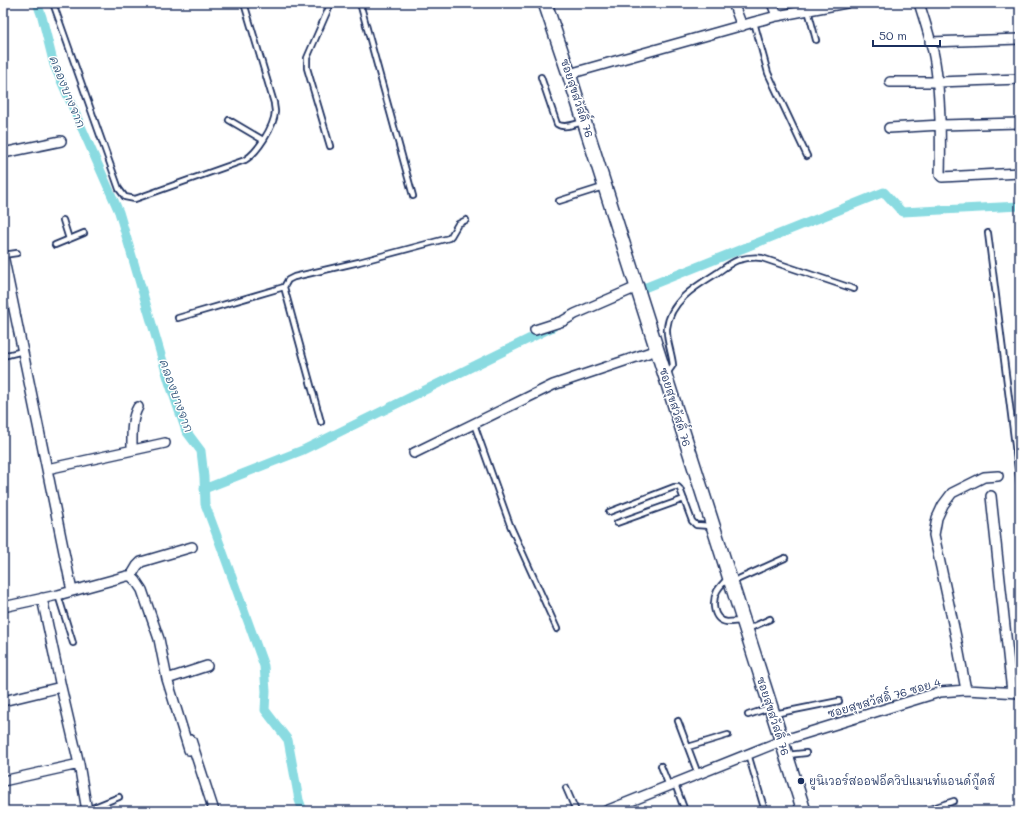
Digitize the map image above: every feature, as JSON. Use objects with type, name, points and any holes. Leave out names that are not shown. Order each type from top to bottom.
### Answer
[{"type":"street","name":"ซอยสุขสวัสดิ์ 76","points":[[545,3],[639,292],[786,755],[801,810]]},
{"type":"street","points":[[733,3],[742,26]]},
{"type":"street","points":[[772,3],[777,16]]},
{"type":"street","points":[[569,74],[777,16],[846,3]]},
{"type":"street","points":[[919,3],[935,60],[938,82],[941,125],[940,175],[942,177],[1020,173]]},
{"type":"street","points":[[930,42],[1020,39]]},
{"type":"street","points":[[890,82],[1020,79]]},
{"type":"street","points":[[889,128],[1020,123]]},
{"type":"street","points":[[3,153],[61,140]]},
{"type":"street","points":[[3,255],[72,591]]},
{"type":"street","points":[[535,330],[563,321],[575,314],[639,292]]},
{"type":"street","points":[[414,453],[553,385],[657,350]]},
{"type":"street","points":[[132,450],[134,418],[138,407]]},
{"type":"street","points":[[47,469],[165,442]]},
{"type":"street","points":[[966,690],[934,535],[937,518],[942,505],[952,493],[984,477],[998,476]]},
{"type":"street","points":[[991,496],[1016,692]]},
{"type":"street","points":[[131,576],[141,562],[192,547]]},
{"type":"street","points":[[3,607],[58,595],[131,576]]},
{"type":"street","points":[[131,576],[142,590],[159,639],[168,679],[189,750]]},
{"type":"street","points":[[42,598],[79,764],[87,810]]},
{"type":"street","points":[[168,679],[207,666]]},
{"type":"street","points":[[3,701],[61,687]]},
{"type":"street","name":"ซอยสุขสวัสดิ์ 76 ซอย 4","points":[[606,811],[629,807],[672,785],[781,741],[940,692],[966,690],[1016,692]]},
{"type":"street","points":[[178,700],[214,811]]},
{"type":"street","points":[[3,781],[79,764]]},
{"type":"lane","points":[[53,3],[119,189],[125,197],[135,199],[245,160],[254,153],[263,140],[273,120],[275,111],[274,103],[244,3]]},
{"type":"lane","points":[[330,146],[307,68],[307,58],[332,3]]},
{"type":"lane","points":[[360,3],[413,196]]},
{"type":"lane","points":[[808,10],[816,40]]},
{"type":"lane","points":[[754,22],[768,74],[807,156]]},
{"type":"lane","points":[[541,77],[557,124],[560,127],[564,127],[584,122]]},
{"type":"lane","points":[[230,120],[263,140]]},
{"type":"lane","points":[[559,201],[605,186]]},
{"type":"lane","points":[[63,220],[69,239]]},
{"type":"lane","points":[[178,318],[284,287],[288,280],[294,277],[359,262],[449,238],[458,224],[466,220]]},
{"type":"lane","points":[[55,245],[84,233]]},
{"type":"lane","points":[[988,233],[1020,485]]},
{"type":"lane","points":[[3,255],[17,253]]},
{"type":"lane","points":[[665,376],[673,365],[667,330],[669,318],[682,296],[736,261],[750,257],[762,258],[854,290]]},
{"type":"lane","points":[[284,287],[321,422]]},
{"type":"lane","points":[[3,356],[23,351]]},
{"type":"lane","points":[[474,424],[510,525],[557,629]]},
{"type":"lane","points":[[609,512],[678,487],[692,521],[696,525],[713,526]]},
{"type":"lane","points":[[616,523],[684,499]]},
{"type":"lane","points":[[770,619],[744,626],[720,620],[714,610],[714,598],[718,590],[730,580],[785,558]]},
{"type":"lane","points":[[58,595],[72,643]]},
{"type":"lane","points":[[748,715],[839,701]]},
{"type":"lane","points":[[678,720],[698,774]]},
{"type":"lane","points":[[688,747],[728,735]]},
{"type":"lane","points":[[786,755],[806,753]]},
{"type":"lane","points":[[748,754],[765,811]]},
{"type":"lane","points":[[660,766],[672,785],[685,811]]},
{"type":"lane","points":[[566,788],[576,811]]},
{"type":"lane","points":[[87,810],[118,796]]},
{"type":"lane","points":[[924,811],[954,801]]},
{"type":"waterway","name":"คลองบางจาก","points":[[37,3],[54,65],[119,212],[169,382],[186,431],[201,451],[205,504],[264,666],[266,691],[265,710],[288,740],[299,800],[303,811]]},
{"type":"waterway","points":[[634,292],[884,192],[902,212],[1020,206]]},
{"type":"waterway","points":[[204,489],[303,450],[553,327]]},
{"type":"place","name":"ยูนิเวอร์สออฟอีควิปแมนท์แอนด์กู๊ดส์","points":[[801,781]]}]
